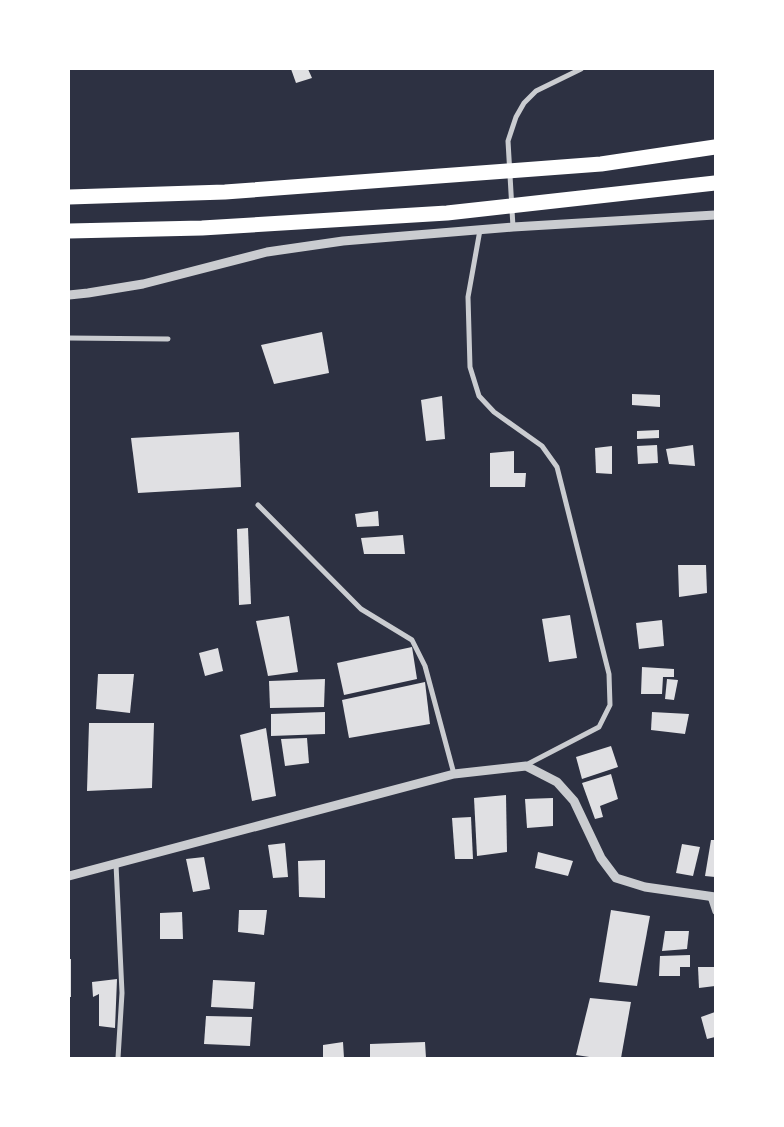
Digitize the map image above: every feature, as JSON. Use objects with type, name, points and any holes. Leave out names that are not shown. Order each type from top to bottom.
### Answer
[{"type":"highway","points":[[69,197],[225,192],[601,164],[715,148]]},
{"type":"highway","points":[[69,231],[202,228],[447,212],[715,183]]},
{"type":"street","points":[[513,227],[508,141],[516,117],[524,103],[536,91],[581,69]]},
{"type":"street","points":[[69,295],[143,284],[268,252],[343,241],[513,227],[715,215]]},
{"type":"street","points":[[69,876],[454,774],[526,766],[599,727],[610,705],[609,674],[557,467],[542,446],[494,412],[479,396],[470,367],[468,297],[480,230]]},
{"type":"street","points":[[69,338],[168,339]]},
{"type":"street","points":[[258,505],[361,609],[412,640],[425,666],[454,774]]},
{"type":"street","points":[[526,766],[557,782],[574,801],[601,858],[616,878],[644,887],[713,897],[715,912]]},
{"type":"street","points":[[116,864],[122,993],[118,1058]]},
{"type":"building","points":[[291,69],[308,69],[312,78],[296,83]]},
{"type":"building","points":[[322,332],[329,373],[274,384],[261,345]]},
{"type":"building","points":[[632,394],[660,395],[660,407],[632,405]]},
{"type":"building","points":[[442,396],[445,439],[426,441],[421,400]]},
{"type":"building","points":[[659,430],[659,438],[637,439],[637,431]]},
{"type":"building","points":[[239,432],[241,487],[138,493],[131,438]]},
{"type":"building","points":[[657,445],[658,463],[638,464],[637,446]]},
{"type":"building","points":[[693,445],[695,466],[669,464],[666,449]]},
{"type":"building","points":[[612,446],[612,474],[596,473],[595,448]]},
{"type":"building","points":[[514,451],[514,473],[526,473],[525,487],[490,487],[490,453]]},
{"type":"building","points":[[378,511],[379,526],[357,527],[355,514]]},
{"type":"building","points":[[248,528],[251,604],[239,605],[237,529]]},
{"type":"building","points":[[403,535],[405,554],[364,554],[361,538]]},
{"type":"building","points":[[678,565],[706,565],[707,593],[679,597]]},
{"type":"building","points":[[570,615],[577,658],[549,662],[542,619]]},
{"type":"building","points":[[289,616],[298,672],[268,676],[256,621]]},
{"type":"building","points":[[662,620],[664,646],[639,649],[636,623]]},
{"type":"building","points":[[412,647],[417,679],[344,695],[337,663]]},
{"type":"building","points":[[218,648],[223,671],[205,676],[199,653]]},
{"type":"building","points":[[642,667],[674,669],[674,677],[663,677],[662,694],[641,694]]},
{"type":"building","points":[[98,674],[134,674],[130,713],[96,709]]},
{"type":"building","points":[[325,679],[324,707],[270,708],[269,681]]},
{"type":"building","points":[[667,679],[678,680],[674,700],[665,699]]},
{"type":"building","points":[[425,682],[430,724],[349,738],[342,700]]},
{"type":"building","points":[[325,712],[325,734],[271,736],[271,714]]},
{"type":"building","points":[[652,712],[689,714],[685,734],[651,730]]},
{"type":"building","points":[[89,723],[154,723],[152,788],[87,791]]},
{"type":"building","points":[[266,728],[276,796],[252,801],[240,735]]},
{"type":"building","points":[[307,738],[309,763],[285,766],[281,739]]},
{"type":"building","points":[[611,746],[618,767],[582,779],[576,757]]},
{"type":"building","points":[[611,774],[618,799],[600,806],[603,817],[595,819],[582,783]]},
{"type":"building","points":[[506,795],[507,852],[477,856],[474,798]]},
{"type":"building","points":[[553,798],[553,826],[527,828],[525,799]]},
{"type":"building","points":[[471,817],[473,859],[455,859],[452,818]]},
{"type":"building","points":[[711,840],[715,840],[715,877],[705,876]]},
{"type":"building","points":[[285,843],[288,877],[273,878],[268,845]]},
{"type":"building","points":[[682,844],[700,847],[693,876],[676,873]]},
{"type":"building","points":[[538,852],[573,861],[568,876],[535,868]]},
{"type":"building","points":[[204,857],[210,889],[193,892],[186,859]]},
{"type":"building","points":[[325,860],[325,898],[299,897],[298,861]]},
{"type":"building","points":[[239,910],[267,910],[264,935],[238,932]]},
{"type":"building","points":[[611,910],[650,916],[637,986],[599,982]]},
{"type":"building","points":[[182,912],[183,939],[160,939],[160,913]]},
{"type":"building","points":[[665,931],[689,931],[687,949],[662,951]]},
{"type":"building","points":[[690,955],[690,967],[680,967],[680,976],[659,976],[660,956]]},
{"type":"building","points":[[69,959],[71,959],[71,997],[69,997]]},
{"type":"building","points":[[698,967],[714,967],[715,986],[699,988]]},
{"type":"building","points":[[117,979],[115,1028],[99,1026],[99,994],[93,997],[92,982]]},
{"type":"building","points":[[213,980],[255,982],[253,1009],[211,1007]]},
{"type":"building","points":[[590,998],[631,1002],[621,1058],[596,1058],[576,1055]]},
{"type":"building","points":[[715,1012],[715,1037],[707,1039],[701,1017]]},
{"type":"building","points":[[206,1016],[252,1017],[250,1046],[204,1044]]},
{"type":"building","points":[[343,1042],[344,1058],[323,1058],[323,1045]]},
{"type":"building","points":[[425,1042],[426,1058],[370,1058],[370,1044]]}]
